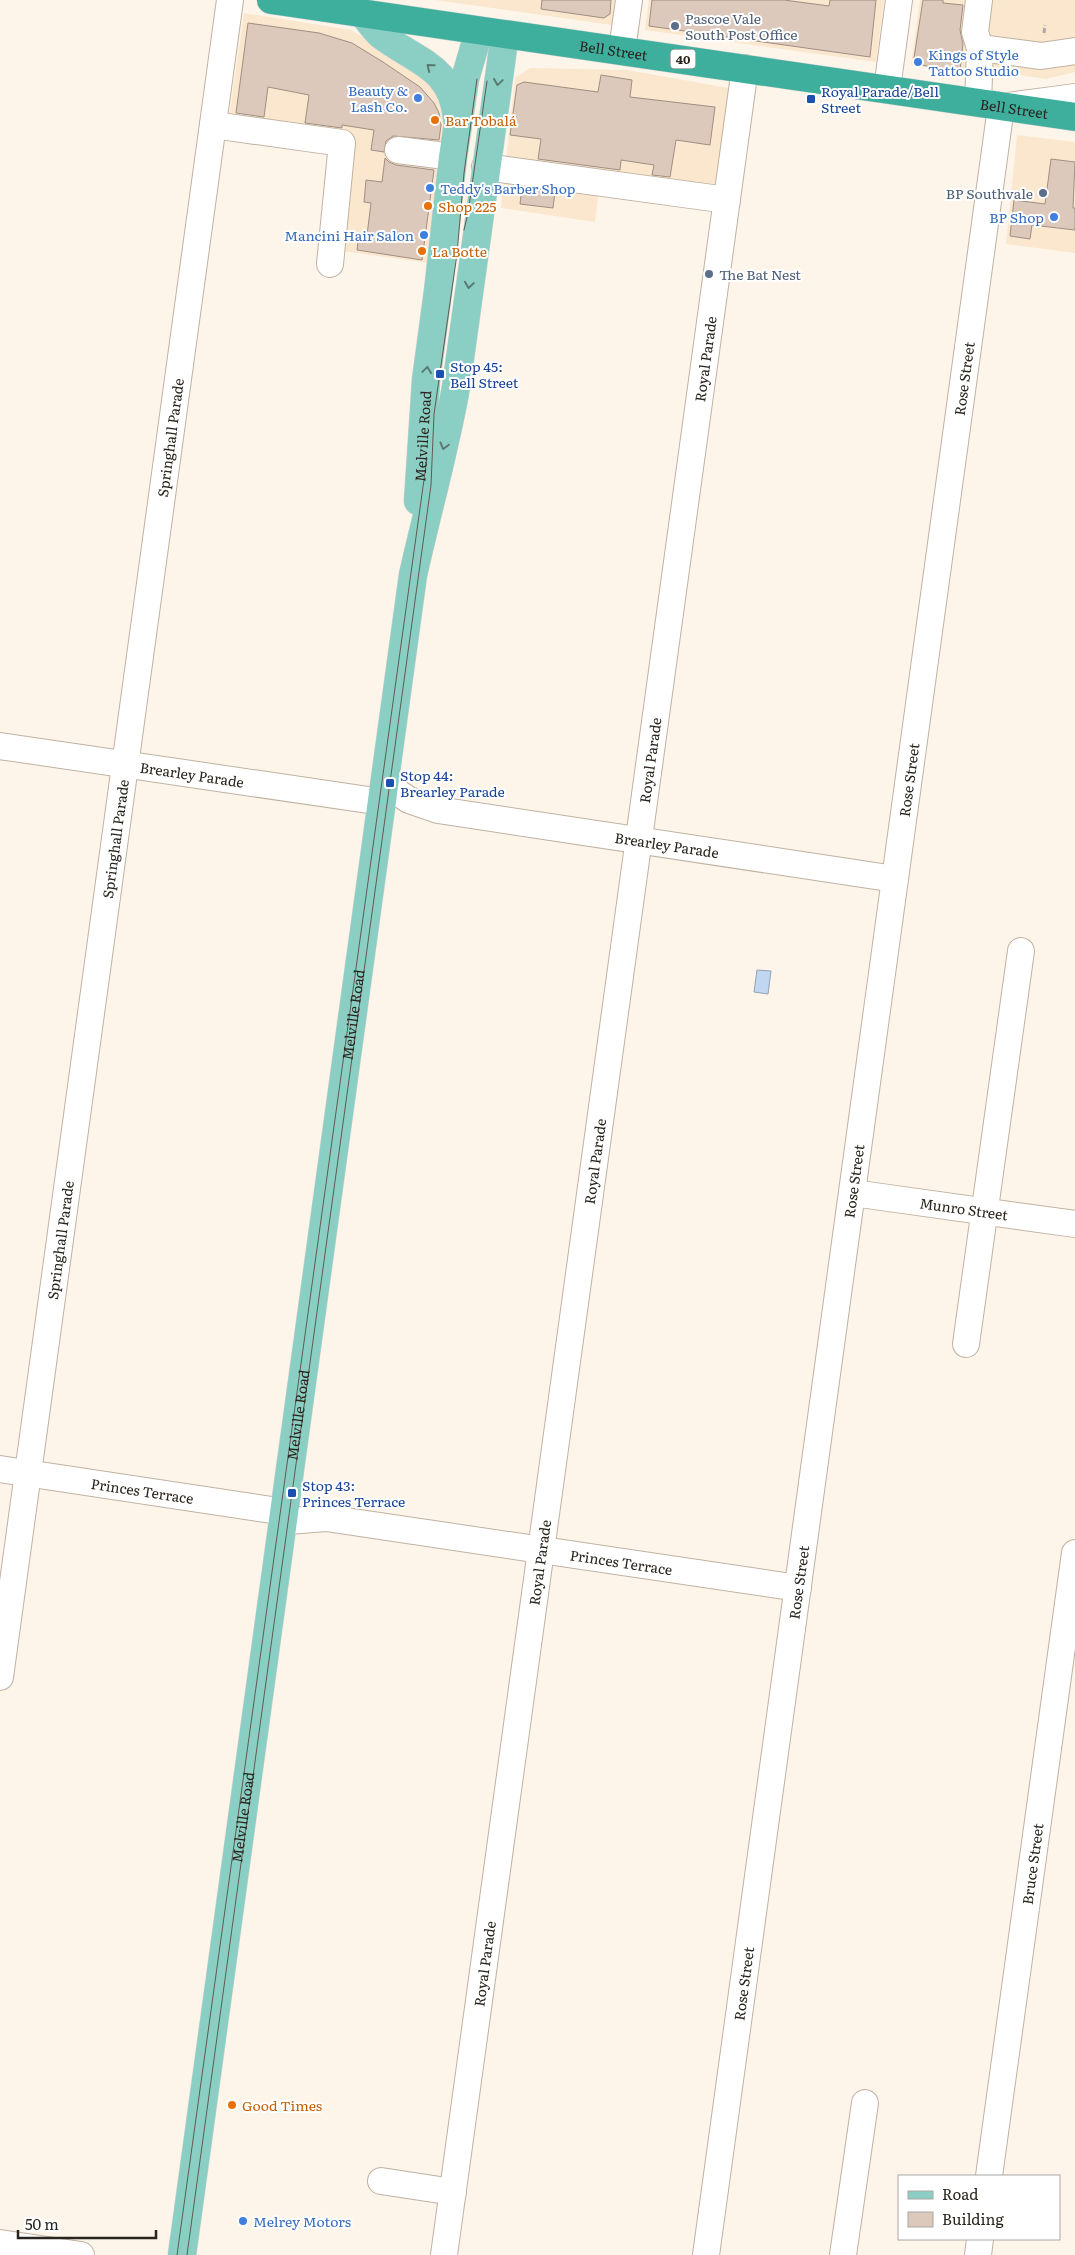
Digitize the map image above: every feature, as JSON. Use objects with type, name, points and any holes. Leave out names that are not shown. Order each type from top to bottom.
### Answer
[{"type":"highway","name":"Bell Street","points":[[271,0],[364,7],[492,32],[1075,117]]},
{"type":"main road","points":[[364,7],[382,36],[422,61],[440,75],[451,91],[457,124]]},
{"type":"main road","name":"Melville Road","points":[[182,2255],[413,575],[426,380],[457,124],[465,79],[492,32]]},
{"type":"main road","name":"Melville Road","points":[[413,575],[449,423],[485,168],[492,32]]},
{"type":"street","name":"Springhall Parade","points":[[0,1677],[230,0]]},
{"type":"street","points":[[622,50],[629,0]]},
{"type":"street","points":[[887,89],[899,0]]},
{"type":"street","name":"Rose Street","points":[[706,2255],[895,879],[989,105],[976,32],[979,0]]},
{"type":"street","points":[[980,48],[1041,56],[1075,51]]},
{"type":"street","name":"Royal Parade","points":[[444,2255],[745,68]]},
{"type":"street","points":[[989,105],[1075,97]]},
{"type":"street","points":[[214,125],[342,143],[330,264]]},
{"type":"street","points":[[398,150],[453,158]]},
{"type":"street","points":[[485,168],[727,200]]},
{"type":"street","name":"Brearley Parade","points":[[0,746],[382,802],[409,800],[438,810],[895,879]]},
{"type":"street","points":[[966,1344],[1022,951]]},
{"type":"street","name":"Munro Street","points":[[853,1193],[1075,1224]]},
{"type":"street","name":"Princes Terrace","points":[[0,1469],[798,1588]]},
{"type":"street","name":"Bruce Street","points":[[989,2175],[1075,1553]]},
{"type":"street","points":[[843,2255],[865,2103]]},
{"type":"street","points":[[380,2181],[453,2192]]},
{"type":"street","points":[[978,2255],[980,2240]]},
{"type":"street","points":[[0,2243],[81,2255]]},
{"type":"shaded area","points":[[435,0],[615,0],[612,25]]},
{"type":"shaded area","points":[[649,0],[884,0],[876,62],[645,30]]},
{"type":"shaded area","points":[[920,0],[1075,0],[1075,72],[1046,79],[994,71],[911,65]]},
{"type":"shaded area","points":[[244,13],[351,30],[430,75],[446,117],[429,263],[334,250],[348,149],[227,132]]},
{"type":"shaded area","points":[[530,68],[627,70],[751,92],[733,210],[599,189],[595,222],[501,208],[515,78]]},
{"type":"shaded area","name":"BP Southvale","points":[[1017,135],[1075,142],[1075,253],[1006,244]]},
{"type":"water","points":[[757,970],[771,971],[768,994],[754,992]]},
{"type":"building","points":[[542,0],[611,0],[610,14],[604,18],[541,9]]},
{"type":"building","points":[[652,0],[784,0],[829,6],[830,0],[876,0],[870,57],[649,26]]},
{"type":"building","points":[[923,0],[943,0],[943,3],[963,5],[960,30],[963,44],[960,71],[913,64]]},
{"type":"building","points":[[248,23],[319,33],[352,43],[420,87],[434,103],[439,113],[441,125],[439,140],[393,136],[386,141],[384,152],[371,150],[374,130],[342,125],[342,128],[305,123],[309,95],[268,87],[264,117],[236,113]]},
{"type":"building","points":[[601,75],[632,80],[630,97],[715,107],[710,145],[676,140],[670,177],[652,175],[654,165],[621,160],[620,170],[538,159],[541,139],[510,135],[517,85],[524,82],[598,92]]},
{"type":"building","points":[[385,158],[396,165],[434,170],[422,260],[357,250],[359,234],[367,235],[371,203],[364,202],[366,180],[382,182]]},
{"type":"building","points":[[1051,159],[1075,162],[1073,208],[1075,208],[1075,230],[1032,225],[1030,239],[1010,236],[1014,200],[1045,204]]},
{"type":"building","points":[[522,187],[555,192],[553,208],[520,204]]},
{"type":"tram line","points":[[187,2255],[431,485],[434,414],[457,254],[464,173],[477,79]]},
{"type":"tram line","points":[[464,230],[487,81]]},
{"type":"tram line","points":[[177,2255],[427,458]]},
{"type":"place","name":"Pascoe Vale South Post Office","points":[[675,26]]},
{"type":"place","name":"Kings of Style Tattoo Studio","points":[[918,62]]},
{"type":"place","name":"Beauty & Lash Co.","points":[[418,98]]},
{"type":"place","name":"Royal Parade/Bell Street","points":[[811,99]]},
{"type":"place","name":"Bar Tobalá","points":[[435,120]]},
{"type":"place","name":"Teddy's Barber Shop","points":[[430,188]]},
{"type":"place","name":"BP Southvale","points":[[1043,193]]},
{"type":"place","name":"Shop 225","points":[[428,206]]},
{"type":"place","name":"BP Shop","points":[[1054,217]]},
{"type":"place","name":"Mancini Hair Salon","points":[[424,235]]},
{"type":"place","name":"La Botte","points":[[422,251]]},
{"type":"place","name":"The Bat Nest","points":[[709,274]]},
{"type":"place","name":"Stop 45: Bell Street","points":[[440,374]]},
{"type":"place","name":"Stop 44: Brearley Parade","points":[[390,783]]},
{"type":"place","name":"Stop 43: Princes Terrace","points":[[292,1493]]},
{"type":"place","name":"Good Times","points":[[232,2105]]},
{"type":"place","name":"Melrey Motors","points":[[243,2221]]}]
